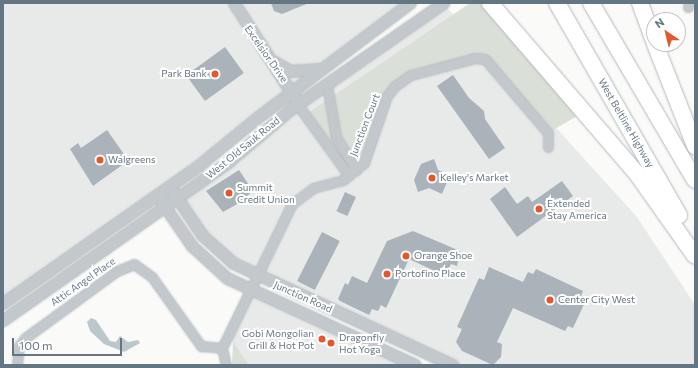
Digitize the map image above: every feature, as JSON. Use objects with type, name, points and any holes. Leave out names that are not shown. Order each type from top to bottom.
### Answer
[{"type":"highway","points":[[490,3],[637,174],[695,256]]},
{"type":"highway","name":"West Beltline Highway","points":[[557,3],[695,242]]},
{"type":"highway","points":[[591,3],[695,180]]},
{"type":"highway","points":[[640,3],[646,19]]},
{"type":"highway","points":[[658,52],[695,146]]},
{"type":"street","name":"Excelsior Drive","points":[[234,3],[292,91],[298,105]]},
{"type":"street","name":"West Old Sauk Road","points":[[3,303],[169,187],[292,91],[410,3]]},
{"type":"street","name":"West Old Sauk Road","points":[[3,320],[229,161],[298,105],[443,3]]},
{"type":"street","name":"Junction Court","points":[[251,290],[292,204],[313,188],[349,176],[356,170],[367,158],[380,110],[395,86],[411,75],[475,58],[485,59],[548,133],[548,147]]},
{"type":"street","points":[[271,60],[290,71],[323,69]]},
{"type":"street","points":[[327,85],[336,137],[356,170]]},
{"type":"street","points":[[298,105],[349,176]]},
{"type":"street","name":"Junction Road","points":[[169,187],[215,248],[257,276],[453,365]]},
{"type":"street","name":"Junction Road","points":[[157,195],[164,207],[201,256],[227,278],[415,365]]},
{"type":"street","name":"Attic Angel Place","points":[[17,365],[19,346],[25,338],[128,264],[139,265],[152,277],[201,346],[222,348]]},
{"type":"street","points":[[226,365],[222,348],[251,290]]},
{"type":"shaded area","points":[[3,3],[410,3],[3,303]]},
{"type":"shaded area","points":[[443,3],[637,217],[695,305],[695,365],[453,365],[233,263],[177,198]]},
{"type":"shaded area","points":[[470,3],[490,3],[584,112],[548,133],[485,59],[462,62],[395,86],[367,158],[349,159],[341,164],[305,115]]},
{"type":"shaded area","points":[[251,290],[415,365],[249,365],[230,337]]},
{"type":"shaded area","points":[[91,318],[96,320],[110,341],[116,342],[120,336],[128,342],[138,340],[140,343],[124,352],[104,344],[90,331],[87,322]]},
{"type":"shaded area","points":[[233,341],[249,365],[232,365]]},
{"type":"building","points":[[271,3],[309,3],[282,14],[274,11]]},
{"type":"building","name":"Park Bank","points":[[225,47],[244,73],[205,101],[186,75]]},
{"type":"building","points":[[453,75],[469,98],[484,111],[485,119],[505,148],[489,159],[437,86]]},
{"type":"building","name":"Walgreens","points":[[107,130],[126,157],[125,163],[93,186],[70,149],[78,143],[81,148]]},
{"type":"building","name":"Kelley's Market","points":[[434,159],[438,170],[450,175],[442,194],[429,188],[418,192],[414,180],[421,164]]},
{"type":"building","name":"Summit Credit Union","points":[[239,170],[253,191],[247,196],[248,198],[223,212],[206,191]]},
{"type":"building","name":"Extended Stay America","points":[[562,181],[573,196],[517,237],[490,199],[505,187],[517,204],[528,196],[532,202]]},
{"type":"building","points":[[345,192],[356,197],[347,216],[336,211]]},
{"type":"building","name":"Portofino Place","points":[[413,231],[460,251],[457,266],[451,264],[448,270],[442,267],[439,273],[409,259],[386,308],[381,305],[378,311],[372,309],[369,315],[338,299],[345,283],[348,285],[352,276],[367,283],[387,241]]},
{"type":"building","points":[[322,232],[340,241],[315,290],[297,281]]},
{"type":"building","points":[[489,267],[523,282],[528,272],[533,274],[536,269],[583,291],[581,296],[587,298],[573,328],[568,326],[565,331],[513,308],[497,342],[502,344],[501,357],[493,365],[462,351],[456,342],[462,329],[457,327],[479,278],[484,280]]},
{"type":"place","name":"Park Bank","points":[[215,74]]},
{"type":"place","name":"Walgreens","points":[[100,160]]},
{"type":"place","name":"Kelley's Market","points":[[432,178]]},
{"type":"place","name":"Summit Credit Union","points":[[229,193]]},
{"type":"place","name":"Extended Stay America","points":[[539,209]]},
{"type":"place","name":"Orange Shoe","points":[[406,256]]},
{"type":"place","name":"Portofino Place","points":[[387,274]]},
{"type":"place","name":"Center City West","points":[[550,300]]},
{"type":"place","name":"Gobi Mongolian Grill & Hot Pot","points":[[322,339]]},
{"type":"place","name":"Dragonfly Hot Yoga","points":[[331,343]]}]
